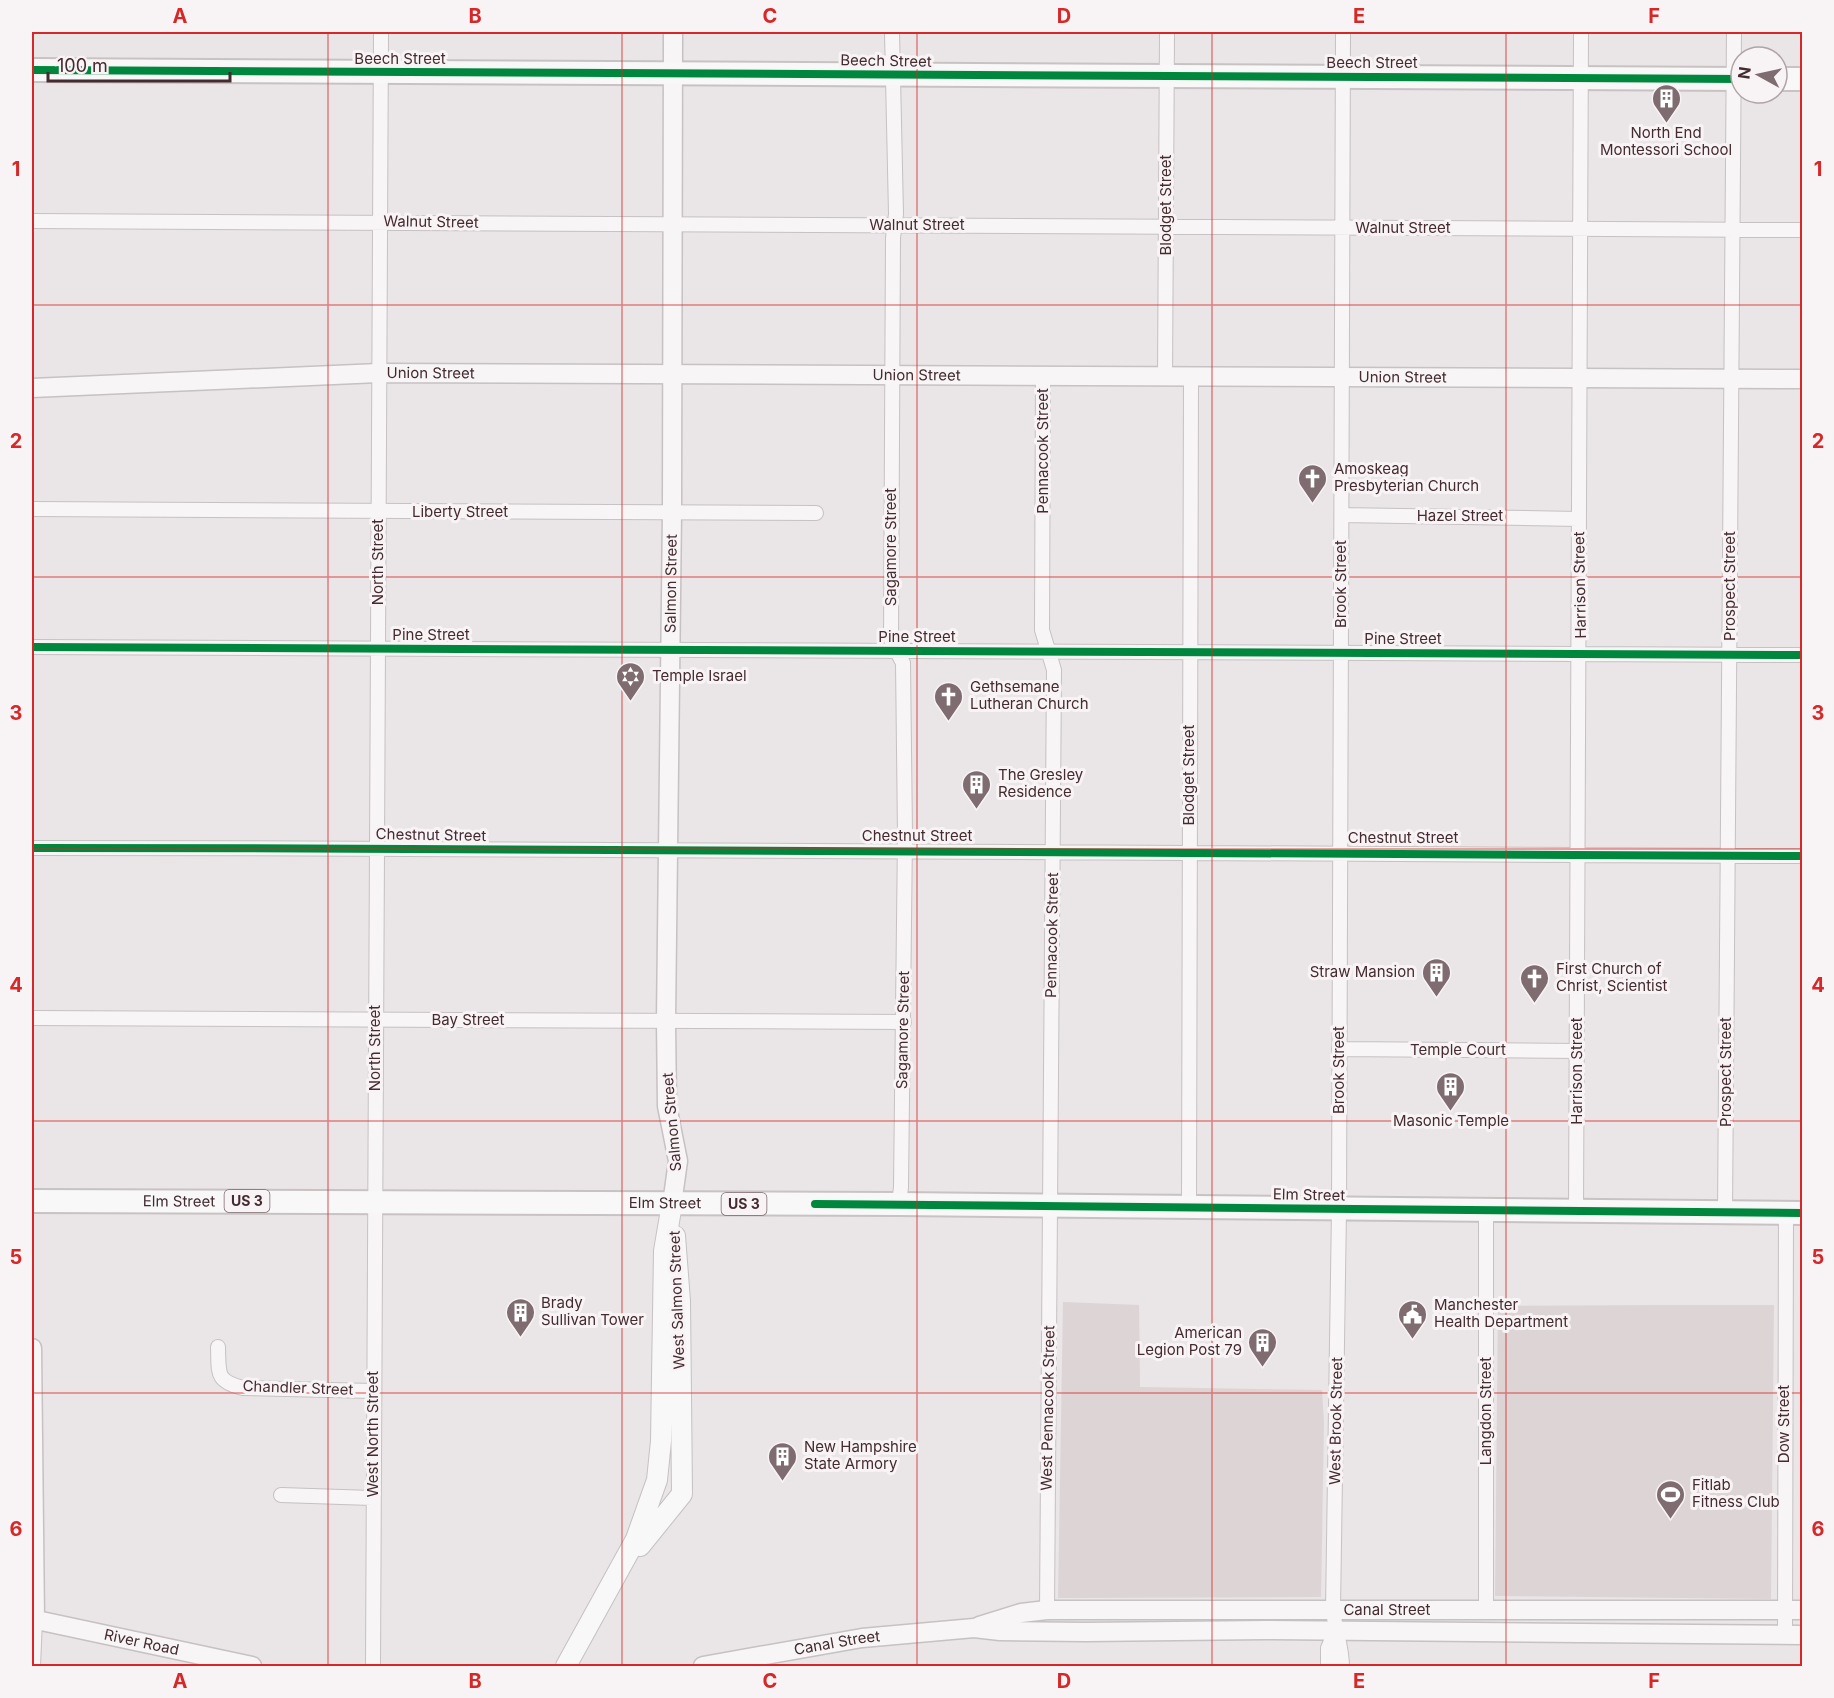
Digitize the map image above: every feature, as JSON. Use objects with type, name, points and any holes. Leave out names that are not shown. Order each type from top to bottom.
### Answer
[{"type":"main road","name":"Beech Street","points":[[32,70],[1729,79]]},
{"type":"main road","name":"Elm Street","points":[[32,1201],[899,1204],[1794,1213]]},
{"type":"main road","name":"West Salmon Street","points":[[566,1666],[645,1519],[657,1480],[661,1441],[664,1251],[672,1204]]},
{"type":"main road","name":"West Salmon Street","points":[[614,1580],[682,1494],[680,1300],[672,1204]]},
{"type":"street","name":"North Street","points":[[374,1201],[381,32]]},
{"type":"street","name":"Salmon Street","points":[[672,1204],[678,1161],[667,1106],[666,1021],[672,512],[673,32]]},
{"type":"street","name":"Sagamore Street","points":[[892,32],[894,225],[891,640],[898,651],[903,669],[905,849],[904,1022],[899,1204]]},
{"type":"street","name":"Blodget Street","points":[[1165,378],[1167,32]]},
{"type":"street","name":"Brook Street","points":[[1339,1209],[1343,32]]},
{"type":"street","name":"Harrison Street","points":[[1576,1211],[1581,32]]},
{"type":"street","name":"Prospect Street","points":[[1725,1212],[1732,231],[1737,105]]},
{"type":"street","name":"Walnut Street","points":[[32,221],[1803,230]]},
{"type":"street","name":"Union Street","points":[[32,388],[379,373],[1803,379]]},
{"type":"street","name":"Pennacook Street","points":[[1043,377],[1042,630],[1054,670],[1049,1206]]},
{"type":"street","name":"Blodget Street","points":[[1189,1207],[1191,378]]},
{"type":"street","name":"Liberty Street","points":[[32,509],[816,513]]},
{"type":"street","name":"Hazel Street","points":[[1342,515],[1579,519]]},
{"type":"street","name":"Pine Street","points":[[32,647],[1803,655]]},
{"type":"street","name":"Chestnut Street","points":[[32,848],[376,848],[668,852],[1053,849],[1803,856]]},
{"type":"street","name":"Bay Street","points":[[32,1018],[904,1022]]},
{"type":"street","name":"Temple Court","points":[[1339,1049],[1577,1051]]},
{"type":"street","name":"West North Street","points":[[373,1666],[374,1201]]},
{"type":"street","name":"West Pennacook Street","points":[[1047,1610],[1049,1206]]},
{"type":"street","name":"West Brook Street","points":[[1335,1632],[1339,1209]]},
{"type":"street","name":"Langdon Street","points":[[1486,1210],[1486,1612]]},
{"type":"street","name":"Dow Street","points":[[1794,1213],[1794,1635]]},
{"type":"street","name":"Chandler Street","points":[[218,1347],[220,1377],[223,1382],[232,1385],[243,1388],[373,1391]]},
{"type":"street","points":[[32,1348],[33,1666]]},
{"type":"street","points":[[281,1495],[372,1498]]},
{"type":"street","name":"Canal Street","points":[[974,1628],[1021,1613],[1047,1610],[1486,1612],[1794,1610]]},
{"type":"street","name":"River Road","points":[[33,1620],[252,1666]]},
{"type":"street","name":"Canal Street","points":[[703,1666],[862,1638],[974,1628],[1021,1631],[1266,1630],[1794,1635]]},
{"type":"street","points":[[1328,1666],[1328,1648],[1335,1632]]},
{"type":"street","points":[[1335,1632],[1342,1648],[1342,1666]]},
{"type":"shaded area","points":[[1063,1302],[1139,1305],[1140,1387],[1322,1390],[1324,1423],[1321,1597],[1058,1598]]},
{"type":"shaded area","points":[[1774,1305],[1771,1599],[1495,1596],[1498,1306]]},
{"type":"shaded area","points":[[1802,1307],[1802,1421],[1800,1421],[1801,1368]]},
{"type":"cycle path","points":[[32,70],[1729,79]]},
{"type":"cycle path","points":[[32,647],[1802,655]]},
{"type":"cycle path","points":[[32,848],[696,849],[1802,856]]},
{"type":"cycle path","points":[[815,1204],[1802,1213]]},
{"type":"place","name":"North End Montessori School","points":[[1666,124]]},
{"type":"place","name":"Amoskeag Presbyterian Church","points":[[1313,504]]},
{"type":"place","name":"Temple Israel","points":[[631,702]]},
{"type":"place","name":"Gethsemane Lutheran Church","points":[[949,722]]},
{"type":"place","name":"The Gresley Residence","points":[[977,810]]},
{"type":"place","name":"Straw Mansion","points":[[1436,998]]},
{"type":"place","name":"First Church of Christ, Scientist","points":[[1535,1004]]},
{"type":"place","name":"Masonic Temple","points":[[1451,1112]]},
{"type":"place","name":"Brady Sullivan Tower","points":[[520,1338]]},
{"type":"place","name":"Manchester Health Department","points":[[1413,1340]]},
{"type":"place","name":"American Legion Post 79","points":[[1263,1368]]},
{"type":"place","name":"New Hampshire State Armory","points":[[783,1482]]},
{"type":"place","name":"Fitlab Fitness Club","points":[[1671,1520]]}]
